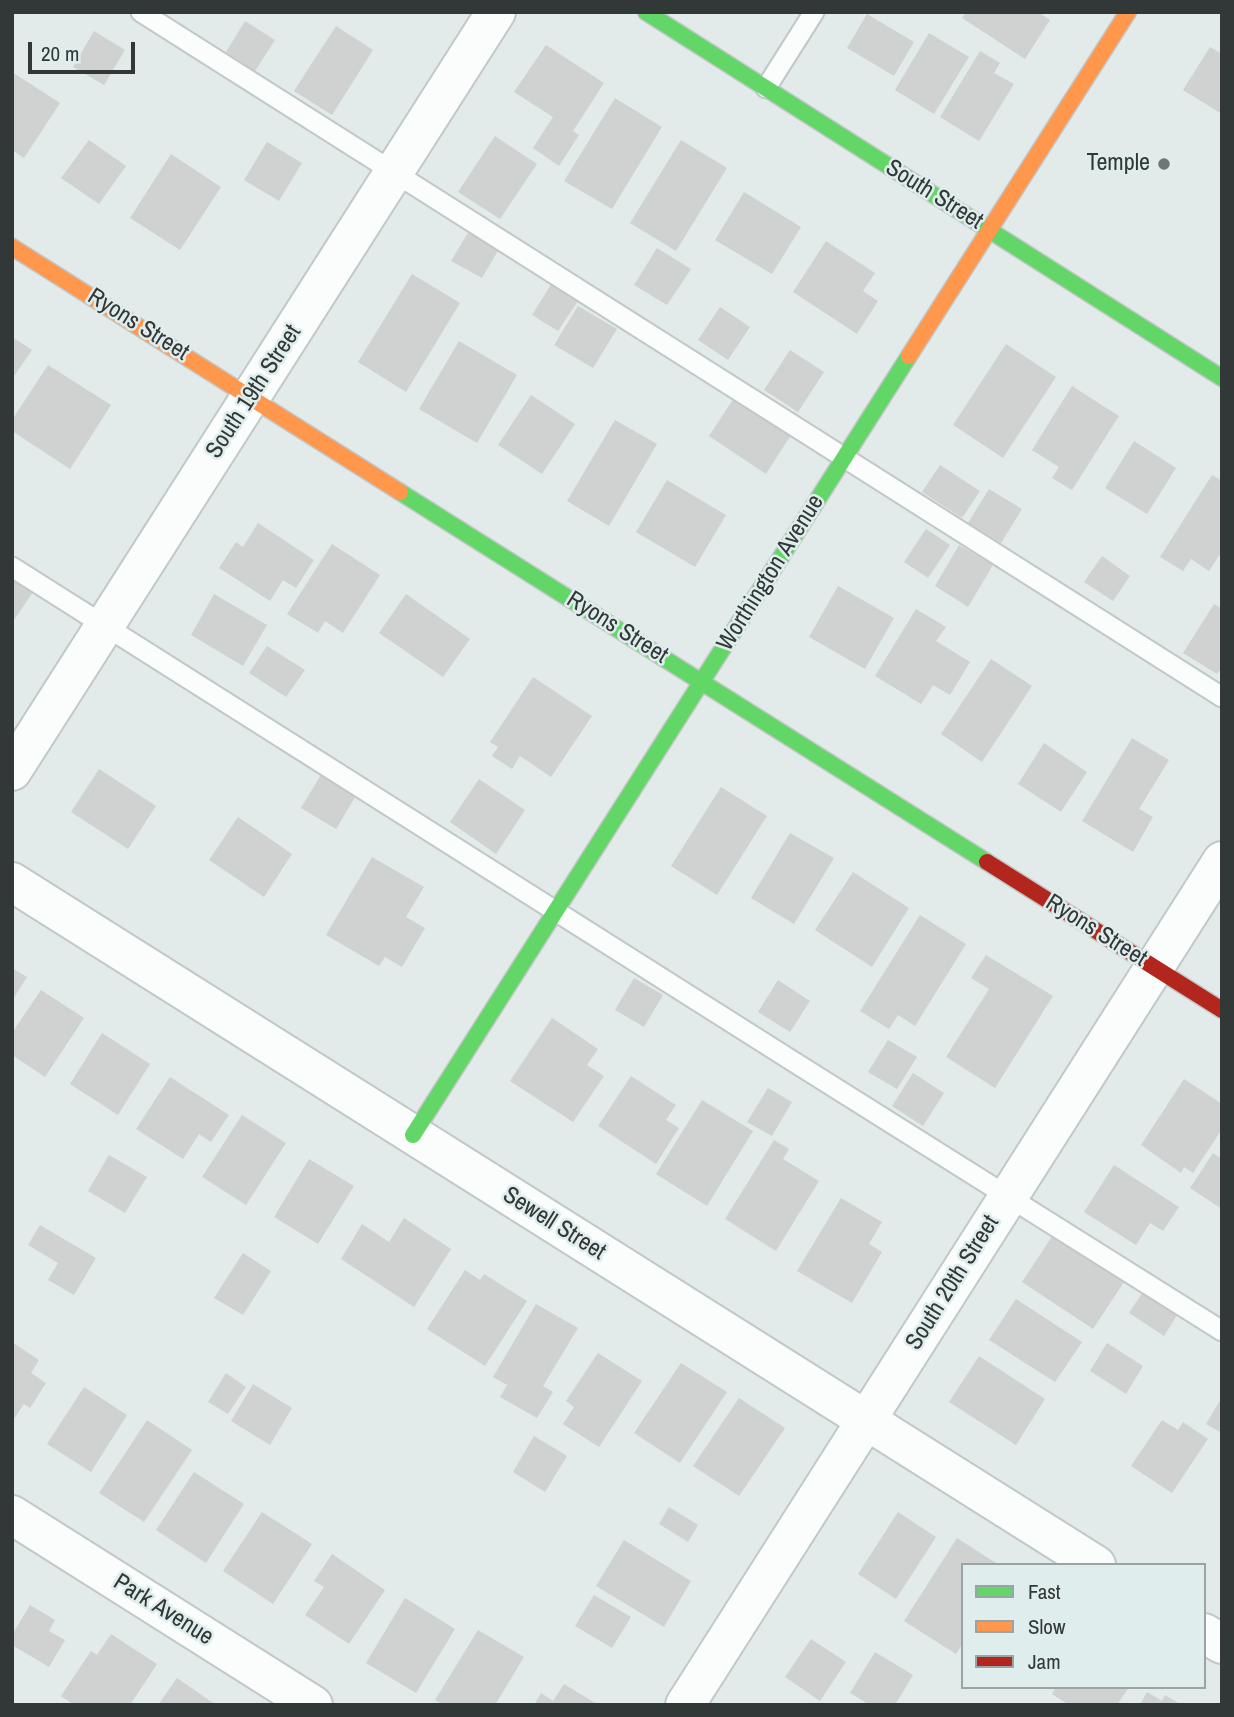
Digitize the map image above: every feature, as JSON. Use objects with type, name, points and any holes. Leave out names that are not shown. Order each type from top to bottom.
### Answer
[{"type":"street","name":"South 19th Street","points":[[12,771],[496,12]]},
{"type":"street","name":"South Street","points":[[646,12],[989,230],[1219,370]]},
{"type":"street","name":"Worthington Avenue","points":[[413,1135],[1128,12]]},
{"type":"street","name":"Ryons Street","points":[[12,247],[1222,1010]]},
{"type":"street","name":"South 20th Street","points":[[685,1705],[1222,861]]},
{"type":"street","name":"Sewell Street","points":[[12,882],[1093,1563]]},
{"type":"street","name":"Park Avenue","points":[[12,1516],[313,1705]]},
{"type":"street","points":[[1206,1634],[1222,1644]]},
{"type":"lane","points":[[141,12],[1222,697]]},
{"type":"lane","points":[[766,88],[814,12]]},
{"type":"lane","points":[[12,567],[1222,1331]]},
{"type":"building","points":[[966,12],[1038,12],[1050,20],[1025,59],[962,18]]},
{"type":"building","points":[[867,14],[914,42],[894,76],[847,48]]},
{"type":"building","points":[[245,21],[275,40],[255,71],[226,52]]},
{"type":"building","points":[[336,26],[373,50],[332,115],[294,91]]},
{"type":"building","points":[[94,31],[125,50],[104,85],[73,67]]},
{"type":"building","points":[[929,33],[969,57],[934,114],[895,90]]},
{"type":"building","points":[[546,45],[604,83],[573,131],[579,135],[559,166],[533,148],[553,117],[514,92]]},
{"type":"building","points":[[1210,47],[1222,54],[1222,114],[1183,90]]},
{"type":"building","points":[[980,51],[1000,63],[994,73],[1014,84],[979,141],[940,117]]},
{"type":"building","points":[[12,72],[60,103],[24,158],[12,150]]},
{"type":"building","points":[[615,98],[662,127],[612,209],[564,181]]},
{"type":"building","points":[[495,136],[537,164],[500,219],[458,192]]},
{"type":"building","points":[[89,140],[126,166],[99,204],[61,178]]},
{"type":"building","points":[[681,140],[727,168],[676,251],[630,223]]},
{"type":"building","points":[[267,142],[302,163],[279,201],[244,180]]},
{"type":"building","points":[[171,154],[221,187],[180,250],[130,218]]},
{"type":"building","points":[[744,192],[801,227],[772,274],[715,240]]},
{"type":"building","points":[[469,231],[499,249],[482,278],[451,261]]},
{"type":"building","points":[[826,241],[875,273],[863,291],[878,301],[857,334],[793,292]]},
{"type":"building","points":[[657,248],[691,269],[667,305],[634,285]]},
{"type":"building","points":[[412,274],[460,303],[406,392],[358,362]]},
{"type":"building","points":[[552,283],[578,301],[558,331],[532,315]]},
{"type":"building","points":[[578,306],[617,329],[593,368],[554,345]]},
{"type":"building","points":[[720,307],[750,327],[728,360],[698,340]]},
{"type":"building","points":[[12,337],[32,350],[12,379]]},
{"type":"building","points":[[459,341],[517,375],[477,443],[419,409]]},
{"type":"building","points":[[1006,344],[1056,377],[1003,458],[953,425]]},
{"type":"building","points":[[790,350],[824,372],[798,412],[764,390]]},
{"type":"building","points":[[48,365],[111,405],[70,469],[12,431],[12,420]]},
{"type":"building","points":[[1072,386],[1119,416],[1072,490],[1052,478],[1059,467],[1032,450]]},
{"type":"building","points":[[531,395],[575,424],[542,474],[498,445]]},
{"type":"building","points":[[734,398],[791,435],[766,474],[709,436]]},
{"type":"building","points":[[615,420],[657,444],[609,526],[567,501]]},
{"type":"building","points":[[1134,441],[1176,468],[1147,514],[1105,488]]},
{"type":"building","points":[[940,465],[980,491],[962,518],[922,492]]},
{"type":"building","points":[[1212,475],[1222,481],[1222,551],[1209,571],[1191,559],[1183,571],[1160,557]]},
{"type":"building","points":[[667,480],[726,515],[695,567],[636,532]]},
{"type":"building","points":[[989,489],[1022,509],[1001,543],[968,523]]},
{"type":"building","points":[[258,523],[314,560],[296,588],[283,580],[270,601],[219,568],[236,542],[243,547]]},
{"type":"building","points":[[926,529],[950,545],[928,578],[904,562]]},
{"type":"building","points":[[332,544],[380,575],[343,633],[325,621],[318,633],[287,614]]},
{"type":"building","points":[[959,545],[993,565],[968,607],[935,586]]},
{"type":"building","points":[[1102,556],[1130,576],[1113,601],[1084,582]]},
{"type":"building","points":[[12,578],[33,592],[12,623]]},
{"type":"building","points":[[838,586],[894,618],[865,669],[809,637]]},
{"type":"building","points":[[214,594],[267,625],[243,666],[191,635]]},
{"type":"building","points":[[406,594],[470,639],[443,677],[379,633]]},
{"type":"building","points":[[1214,604],[1222,609],[1222,667],[1217,674],[1183,653]]},
{"type":"building","points":[[916,609],[946,627],[936,641],[970,662],[950,695],[933,685],[921,704],[875,676]]},
{"type":"building","points":[[267,646],[305,670],[286,697],[249,673]]},
{"type":"building","points":[[991,659],[1032,686],[982,762],[941,734]]},
{"type":"building","points":[[533,677],[592,716],[551,777],[520,756],[512,769],[492,756],[498,747],[490,742]]},
{"type":"building","points":[[1132,738],[1169,760],[1139,809],[1153,817],[1133,852],[1082,821]]},
{"type":"building","points":[[1044,743],[1087,772],[1061,812],[1018,784]]},
{"type":"building","points":[[99,769],[156,806],[128,849],[71,812]]},
{"type":"building","points":[[322,773],[357,794],[336,829],[301,808]]},
{"type":"building","points":[[479,779],[525,810],[496,854],[450,822]]},
{"type":"building","points":[[721,787],[767,816],[717,895],[671,866]]},
{"type":"building","points":[[238,817],[292,854],[264,897],[209,860]]},
{"type":"building","points":[[790,833],[834,858],[794,924],[751,898]]},
{"type":"building","points":[[372,857],[424,887],[406,917],[425,928],[402,967],[385,957],[379,966],[326,935]]},
{"type":"building","points":[[853,872],[909,908],[872,967],[815,930]]},
{"type":"building","points":[[920,915],[966,944],[915,1026],[898,1015],[889,1029],[860,1011]]},
{"type":"building","points":[[986,955],[1053,996],[995,1088],[946,1057],[989,989],[971,978]]},
{"type":"building","points":[[12,968],[27,977],[12,1001]]},
{"type":"building","points":[[634,978],[663,995],[644,1027],[615,1010]]},
{"type":"building","points":[[778,980],[810,1001],[790,1032],[758,1012]]},
{"type":"building","points":[[41,990],[84,1018],[45,1077],[12,1055],[12,1033]]},
{"type":"building","points":[[552,1018],[598,1049],[587,1065],[604,1076],[573,1122],[510,1081]]},
{"type":"building","points":[[102,1033],[150,1064],[118,1115],[70,1084]]},
{"type":"building","points":[[888,1040],[917,1057],[897,1089],[868,1072]]},
{"type":"building","points":[[913,1073],[944,1093],[923,1126],[892,1106]]},
{"type":"building","points":[[631,1076],[676,1105],[666,1120],[679,1128],[656,1164],[598,1126]]},
{"type":"building","points":[[170,1077],[229,1115],[211,1142],[199,1134],[183,1159],[136,1129]]},
{"type":"building","points":[[1184,1079],[1222,1104],[1222,1129],[1193,1173],[1184,1167],[1181,1173],[1141,1145]]},
{"type":"building","points":[[768,1088],[792,1102],[772,1136],[747,1122]]},
{"type":"building","points":[[702,1100],[753,1131],[707,1206],[656,1174]]},
{"type":"building","points":[[242,1115],[286,1143],[246,1205],[202,1177]]},
{"type":"building","points":[[774,1140],[789,1149],[783,1159],[819,1181],[776,1251],[725,1219]]},
{"type":"building","points":[[1213,1153],[1222,1159],[1222,1209],[1190,1188]]},
{"type":"building","points":[[109,1155],[147,1177],[125,1213],[88,1191]]},
{"type":"building","points":[[309,1159],[354,1186],[318,1244],[274,1217]]},
{"type":"building","points":[[1114,1165],[1179,1207],[1163,1231],[1150,1223],[1136,1245],[1084,1212]]},
{"type":"building","points":[[841,1198],[882,1222],[869,1244],[882,1252],[852,1303],[797,1271]]},
{"type":"building","points":[[404,1218],[451,1249],[414,1307],[341,1259],[362,1224],[389,1242]]},
{"type":"building","points":[[40,1225],[96,1258],[74,1295],[48,1280],[58,1263],[28,1245]]},
{"type":"building","points":[[1053,1235],[1124,1282],[1093,1329],[1022,1282]]},
{"type":"building","points":[[243,1253],[271,1271],[243,1315],[214,1298]]},
{"type":"building","points":[[465,1270],[480,1280],[484,1274],[527,1301],[485,1366],[427,1329]]},
{"type":"building","points":[[1144,1290],[1179,1312],[1164,1336],[1129,1313]]},
{"type":"building","points":[[1016,1299],[1082,1342],[1055,1382],[989,1340]]},
{"type":"building","points":[[536,1304],[578,1328],[543,1386],[553,1392],[537,1418],[500,1397],[507,1385],[493,1377]]},
{"type":"building","points":[[12,1342],[39,1360],[31,1373],[46,1383],[30,1408],[24,1404],[12,1422]]},
{"type":"building","points":[[1107,1343],[1143,1366],[1126,1394],[1090,1371]]},
{"type":"building","points":[[598,1353],[642,1381],[599,1447],[563,1424],[574,1407],[566,1401]]},
{"type":"building","points":[[979,1356],[1045,1399],[1016,1445],[949,1402]]},
{"type":"building","points":[[681,1363],[727,1392],[680,1463],[634,1433]]},
{"type":"building","points":[[226,1373],[246,1387],[228,1414],[208,1402]]},
{"type":"building","points":[[253,1384],[292,1408],[270,1445],[231,1421]]},
{"type":"building","points":[[84,1387],[127,1415],[91,1472],[47,1444]]},
{"type":"building","points":[[1222,1397],[1222,1433],[1206,1424]]},
{"type":"building","points":[[739,1398],[785,1428],[739,1496],[693,1466]]},
{"type":"building","points":[[147,1420],[192,1450],[144,1522],[99,1493]]},
{"type":"building","points":[[1162,1420],[1178,1430],[1183,1422],[1208,1439],[1172,1493],[1131,1466]]},
{"type":"building","points":[[534,1436],[567,1456],[545,1492],[513,1472]]},
{"type":"building","points":[[194,1472],[244,1504],[206,1563],[156,1530]]},
{"type":"building","points":[[669,1507],[698,1525],[688,1542],[659,1524]]},
{"type":"building","points":[[262,1512],[312,1544],[273,1604],[223,1571]]},
{"type":"building","points":[[898,1512],[936,1537],[896,1599],[858,1574]]},
{"type":"building","points":[[957,1538],[996,1563],[961,1563],[961,1646],[956,1654],[904,1621]]},
{"type":"building","points":[[624,1540],[691,1581],[664,1627],[596,1586]]},
{"type":"building","points":[[332,1554],[385,1590],[349,1644],[305,1615],[324,1587],[314,1581]]},
{"type":"building","points":[[594,1595],[631,1617],[612,1648],[575,1626]]},
{"type":"building","points":[[405,1598],[455,1629],[416,1693],[366,1663]]},
{"type":"building","points":[[30,1605],[55,1620],[49,1631],[65,1640],[49,1667],[12,1645],[12,1635]]},
{"type":"building","points":[[478,1630],[524,1657],[495,1705],[443,1705],[435,1700]]},
{"type":"building","points":[[111,1634],[157,1664],[130,1705],[74,1705],[61,1696],[91,1651],[97,1655]]},
{"type":"building","points":[[811,1639],[846,1662],[820,1701],[785,1677]]},
{"type":"building","points":[[875,1652],[913,1675],[895,1705],[870,1705],[850,1693]]},
{"type":"building","points":[[177,1678],[216,1705],[158,1705]]},
{"type":"building","points":[[564,1684],[595,1703],[594,1705],[534,1705],[541,1693],[553,1701]]},
{"type":"building","points":[[1055,1689],[1128,1689],[1117,1705],[1069,1705],[1052,1694]]},
{"type":"building","points":[[1147,1692],[1162,1701],[1165,1695],[1182,1705],[1140,1705]]},
{"type":"traffic: fast","points":[[646,12],[1222,378]]},
{"type":"traffic: fast","points":[[413,1135],[909,356]]},
{"type":"traffic: fast","points":[[400,492],[987,862]]},
{"type":"traffic: slow","points":[[909,356],[1128,12]]},
{"type":"traffic: slow","points":[[12,247],[400,492]]},
{"type":"traffic: jam","points":[[987,862],[1222,1010]]},
{"type":"place","name":"Temple","points":[[1164,164]]}]
